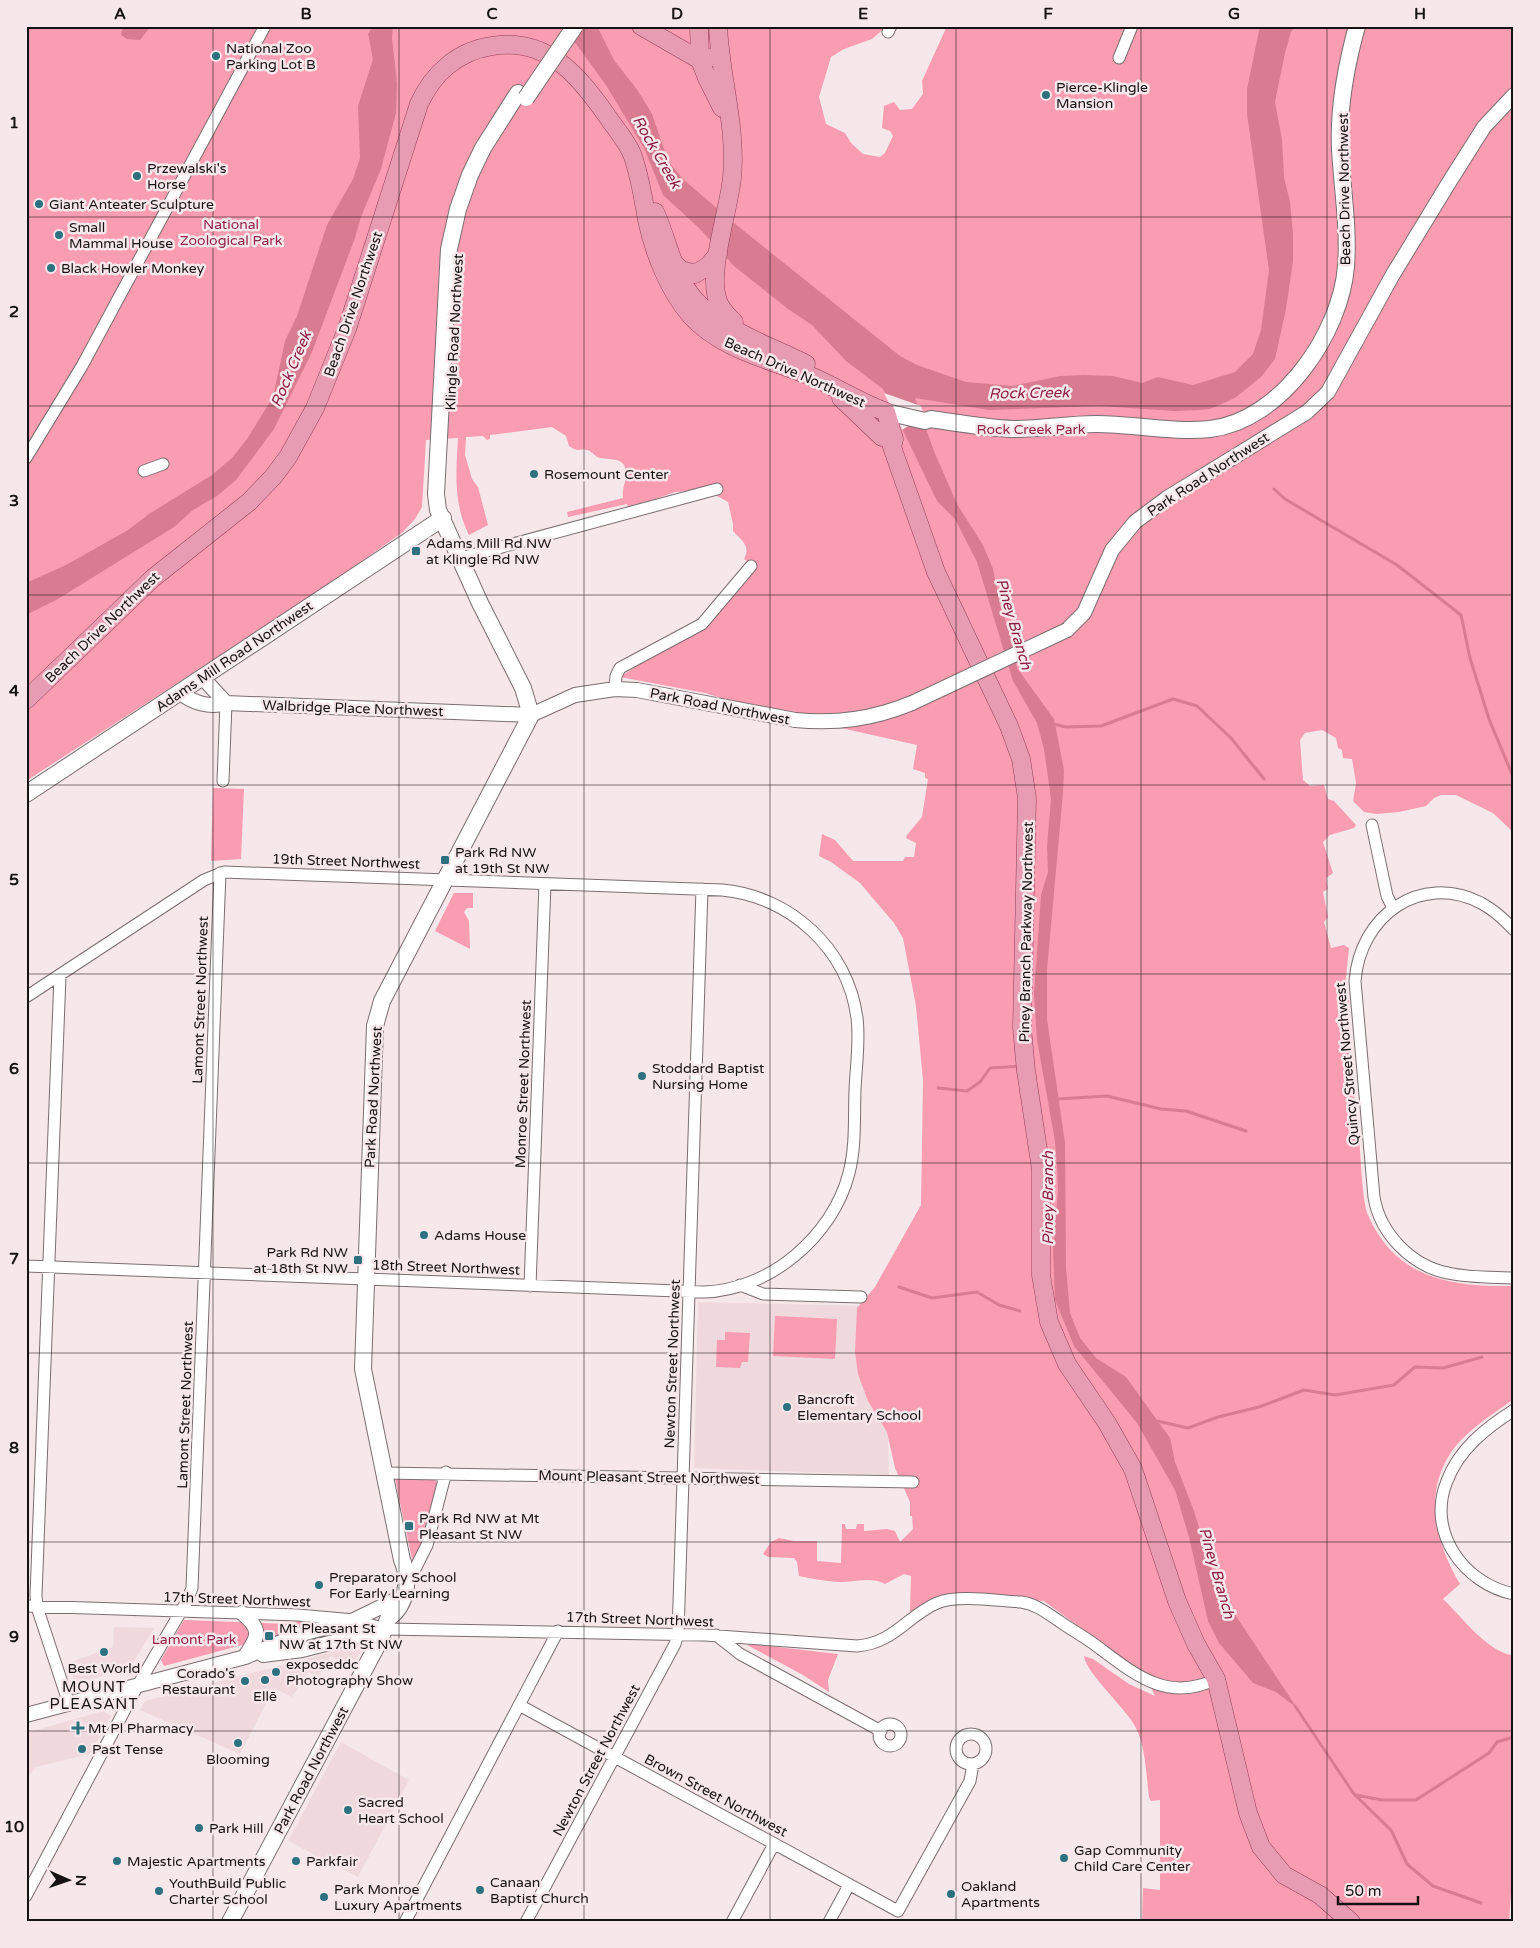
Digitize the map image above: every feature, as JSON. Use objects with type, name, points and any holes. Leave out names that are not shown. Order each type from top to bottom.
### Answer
[{"type":"main road","name":"Klingle Road Northwest","points":[[522,95],[563,26]]},
{"type":"main road","name":"Klingle Road Northwest","points":[[531,715],[523,688],[480,603],[438,510],[436,494],[449,249],[458,209],[470,175],[484,148],[575,26]]},
{"type":"main road","points":[[641,26],[700,60],[719,54]]},
{"type":"main road","points":[[699,26],[700,60],[729,125]]},
{"type":"main road","points":[[712,26],[719,54]]},
{"type":"main road","points":[[718,26],[719,54],[733,162],[731,188],[718,254],[716,293],[720,306],[735,322],[774,347]]},
{"type":"main road","name":"Beach Drive Northwest","points":[[26,700],[153,578],[249,502],[269,482],[288,457],[315,408],[347,329],[419,104],[426,88],[444,68],[466,54],[494,46],[524,46],[551,56],[570,68],[584,84],[630,150],[656,250],[702,326],[726,342],[890,409],[925,421],[931,419],[1005,428],[1106,424],[1209,429],[1240,421],[1279,393],[1304,367],[1320,346],[1333,322],[1344,286],[1347,246],[1340,147],[1341,111],[1347,67],[1357,26]]},
{"type":"main road","name":"Beach Drive Northwest","points":[[639,180],[657,217],[687,301],[890,409]]},
{"type":"main road","points":[[673,262],[681,270],[696,274],[708,266],[718,254]]},
{"type":"main road","points":[[687,301],[709,276],[718,254]]},
{"type":"main road","points":[[801,372],[850,405],[887,442]]},
{"type":"main road","name":"Piney Branch Parkway Northwest","points":[[890,409],[880,428],[927,550],[1009,726],[1018,749],[1025,777],[1027,821],[1022,1014],[1026,1071],[1042,1169],[1040,1264],[1048,1317],[1067,1364],[1114,1434],[1133,1469],[1177,1601],[1196,1644],[1216,1679],[1248,1813],[1261,1847],[1284,1874],[1320,1896],[1351,1922]]},
{"type":"main road","name":"Adams Mill Road Northwest","points":[[26,794],[443,518]]},
{"type":"main road","name":"Park Road Northwest","points":[[230,1922],[388,1623],[402,1603],[406,1586],[406,1569],[402,1560],[385,1473],[364,1382],[374,1037],[377,1016],[382,1001],[531,715]]},
{"type":"main road","name":"Park Road Northwest","points":[[388,1623],[395,1600],[402,1560]]},
{"type":"street","points":[[26,458],[74,380],[265,26]]},
{"type":"street","points":[[1119,58],[1132,26]]},
{"type":"street","name":"Park Road Northwest","points":[[531,715],[575,695],[615,689],[637,690],[809,722],[858,720],[888,713],[912,703],[1067,630],[1084,613],[1106,561],[1120,539],[1135,522],[1191,482],[1307,412],[1328,392],[1448,184],[1484,127],[1514,95]]},
{"type":"street","points":[[144,471],[163,464]]},
{"type":"street","points":[[461,558],[717,489]]},
{"type":"street","points":[[615,689],[616,676],[620,668],[702,624],[751,566]]},
{"type":"street","points":[[202,677],[226,704],[223,781]]},
{"type":"street","name":"Walbridge Place Northwest","points":[[180,692],[189,700],[201,704],[531,715]]},
{"type":"street","points":[[1372,824],[1388,896],[1393,908],[1408,900],[1428,895],[1459,895],[1489,907],[1514,930]]},
{"type":"street","name":"19th Street Northwest","points":[[26,997],[204,880],[220,873],[702,890],[738,892],[759,898],[781,908],[808,926],[823,941],[839,965],[848,984],[857,1018],[854,1135],[851,1168],[842,1194],[826,1224],[804,1248],[770,1272],[740,1285]]},
{"type":"street","name":"Lamont Street Northwest","points":[[26,1896],[138,1685],[187,1601],[193,1582],[220,873]]},
{"type":"street","name":"Monroe Street Northwest","points":[[530,1286],[545,884]]},
{"type":"street","name":"Newton Street Northwest","points":[[526,1922],[676,1644],[678,1634],[702,890]]},
{"type":"street","name":"Quincy Street Northwest","points":[[1393,908],[1378,921],[1364,941],[1356,964],[1355,986],[1375,1202],[1384,1226],[1403,1249],[1426,1265],[1448,1273],[1514,1278]]},
{"type":"street","points":[[60,976],[49,1267],[32,1607],[69,1704]]},
{"type":"street","name":"18th Street Northwest","points":[[26,1266],[689,1292],[716,1291],[740,1285]]},
{"type":"street","points":[[740,1285],[752,1292],[763,1294],[861,1297]]},
{"type":"street","points":[[1514,1410],[1481,1434],[1458,1460],[1446,1482],[1442,1512],[1447,1541],[1458,1561],[1484,1583],[1514,1594]]},
{"type":"street","name":"Park Road Northwest","points":[[406,1586],[427,1545],[446,1472]]},
{"type":"street","name":"Mount Pleasant Street Northwest","points":[[385,1473],[446,1472],[913,1482]]},
{"type":"street","points":[[245,1657],[298,1635],[354,1620],[395,1600]]},
{"type":"street","name":"17th Street Northwest","points":[[32,1607],[242,1613],[558,1632],[716,1636],[862,1646],[889,1637],[929,1607],[942,1601],[1021,1602],[1034,1605],[1093,1643],[1132,1673],[1149,1682],[1179,1688],[1199,1686],[1216,1679]]},
{"type":"street","points":[[242,1613],[253,1622],[257,1632],[255,1642],[245,1657]]},
{"type":"street","points":[[26,1715],[245,1657],[302,1650],[388,1623]]},
{"type":"street","points":[[405,1922],[558,1632]]},
{"type":"street","points":[[716,1636],[740,1654],[881,1731]]},
{"type":"street","name":"Brown Street Northwest","points":[[519,1705],[898,1911],[970,1781],[973,1764]]},
{"type":"street","points":[[732,1922],[774,1844]]},
{"type":"street","points":[[830,1922],[849,1885]]},
{"type":"shaded area","name":"Bancroft Elementary School","points":[[698,1302],[866,1306],[888,1433],[889,1475],[694,1468]]},
{"type":"shaded area","points":[[114,1627],[154,1628],[130,1668],[75,1684],[68,1663],[113,1647]]},
{"type":"shaded area","points":[[366,1643],[352,1667],[331,1656],[318,1677],[308,1672],[292,1697],[274,1688],[240,1754],[140,1710],[145,1701]]},
{"type":"shaded area","points":[[103,1711],[111,1716],[90,1754],[36,1767],[26,1779],[26,1733]]},
{"type":"shaded area","name":"Sacred Heart School","points":[[341,1742],[409,1780],[358,1877],[288,1841]]},
{"type":"green space","name":"Rock Creek Park","points":[[26,26],[887,26],[872,39],[844,49],[831,57],[819,97],[826,124],[845,133],[851,143],[863,154],[880,157],[885,153],[893,136],[890,131],[882,128],[884,106],[894,102],[900,110],[912,109],[923,94],[922,81],[947,26],[1514,26],[1514,833],[1493,813],[1456,795],[1441,795],[1434,798],[1426,806],[1399,812],[1376,814],[1364,812],[1353,801],[1356,783],[1352,759],[1343,758],[1342,750],[1338,748],[1336,738],[1322,730],[1305,733],[1300,740],[1303,780],[1310,786],[1324,785],[1328,799],[1334,801],[1356,825],[1354,828],[1330,835],[1323,842],[1333,873],[1326,878],[1328,889],[1323,892],[1328,917],[1324,922],[1331,948],[1344,945],[1349,948],[1344,997],[1349,1000],[1350,1035],[1363,1190],[1368,1215],[1380,1236],[1394,1253],[1410,1266],[1428,1275],[1448,1281],[1469,1284],[1514,1286],[1514,1399],[1479,1424],[1456,1446],[1442,1470],[1437,1486],[1435,1503],[1440,1537],[1445,1553],[1460,1584],[1443,1599],[1484,1641],[1503,1653],[1514,1656],[1514,1849],[1509,1922],[1142,1922],[1143,1888],[1160,1890],[1160,1800],[1151,1801],[1149,1797],[1144,1753],[1136,1728],[1098,1681],[1086,1663],[1084,1656],[1093,1659],[1129,1684],[1155,1696],[1145,1675],[1044,1601],[979,1595],[910,1613],[911,1576],[904,1574],[885,1584],[874,1580],[838,1582],[819,1580],[799,1576],[797,1562],[794,1558],[768,1557],[763,1554],[771,1542],[779,1538],[794,1541],[817,1541],[817,1561],[841,1563],[842,1524],[845,1524],[846,1529],[856,1529],[857,1524],[864,1524],[864,1531],[887,1529],[895,1531],[900,1542],[913,1529],[912,1516],[910,1516],[910,1502],[895,1468],[887,1432],[868,1401],[858,1374],[855,1352],[857,1308],[875,1287],[921,1205],[923,1080],[916,1006],[903,938],[894,923],[860,883],[831,862],[819,856],[822,834],[835,840],[853,861],[903,861],[905,857],[914,857],[916,843],[906,838],[922,817],[928,779],[925,778],[925,773],[913,769],[917,745],[757,709],[705,693],[620,677],[675,641],[713,611],[744,568],[747,561],[744,559],[746,547],[733,531],[728,502],[706,490],[675,492],[628,509],[627,504],[568,517],[567,512],[623,498],[626,475],[624,465],[618,461],[598,457],[587,450],[577,450],[569,446],[566,436],[552,427],[490,435],[490,439],[487,440],[483,436],[466,437],[465,455],[472,479],[478,487],[488,525],[469,535],[460,511],[458,499],[456,475],[458,438],[426,440],[422,507],[415,519],[403,532],[321,590],[26,781]]},
{"type":"green space","points":[[213,788],[244,789],[241,859],[211,861]]},
{"type":"green space","points":[[454,893],[473,893],[473,908],[467,908],[464,912],[469,921],[470,949],[435,931]]},
{"type":"green space","points":[[775,1316],[837,1319],[835,1359],[773,1356]]},
{"type":"green space","points":[[725,1332],[750,1333],[748,1362],[742,1362],[740,1368],[716,1367],[717,1340],[725,1340]]},
{"type":"green space","points":[[395,1479],[434,1479],[437,1482],[425,1532],[413,1564]]},
{"type":"green space","name":"Lamont Park","points":[[184,1620],[290,1624],[297,1621],[317,1623],[316,1625],[164,1666],[161,1660]]},
{"type":"green space","points":[[747,1645],[838,1654],[828,1680],[829,1692],[803,1675]]},
{"type":"water","points":[[123,26],[151,26],[140,40],[127,39],[121,35]]},
{"type":"water","name":"Rock Creek","points":[[373,26],[393,26],[392,38],[397,84],[396,113],[381,169],[361,217],[355,238],[312,352],[274,429],[236,480],[217,496],[193,510],[174,527],[58,599],[26,615],[26,583],[66,565],[128,530],[149,514],[212,475],[232,458],[247,439],[273,397],[285,341],[297,316],[327,225],[353,179],[360,158],[358,106],[373,59],[368,34]]},
{"type":"water","name":"Rock Creek","points":[[563,26],[597,26],[614,60],[638,91],[652,114],[668,161],[683,179],[734,223],[900,356],[917,365],[966,382],[1013,386],[1060,376],[1084,375],[1113,376],[1142,383],[1158,377],[1193,385],[1235,372],[1253,354],[1261,330],[1269,270],[1247,114],[1247,89],[1260,26],[1295,26],[1291,32],[1285,53],[1275,102],[1282,140],[1284,177],[1290,202],[1293,261],[1286,309],[1275,359],[1261,377],[1235,398],[1210,409],[1199,410],[1174,411],[1099,406],[989,410],[915,398],[934,451],[957,504],[983,545],[993,569],[1000,605],[1009,631],[1017,668],[1054,719],[1064,770],[1047,970],[1047,1019],[1065,1143],[1066,1268],[1070,1313],[1080,1338],[1096,1358],[1126,1377],[1170,1438],[1175,1462],[1194,1511],[1215,1580],[1226,1601],[1297,1708],[1276,1692],[1253,1683],[1219,1643],[1208,1621],[1189,1537],[1175,1490],[1137,1423],[1074,1346],[1055,1300],[1053,1250],[1058,1191],[1057,1166],[1055,1141],[1037,1040],[1034,994],[1041,895],[1048,872],[1047,846],[1051,799],[1044,749],[1037,723],[1013,681],[977,562],[955,519],[937,501],[883,389],[846,361],[812,325],[788,309],[734,266],[699,228],[663,195],[644,148],[606,85]]},
{"type":"pier","points":[[884,393],[921,406],[928,428],[910,425],[902,430]]},
{"type":"waterway","points":[[1274,489],[1285,499],[1397,565],[1461,615],[1470,658],[1489,719],[1514,779]]},
{"type":"waterway","points":[[1053,724],[1066,727],[1101,726],[1173,699],[1197,706],[1231,738],[1264,779]]},
{"type":"waterway","points":[[938,1088],[967,1091],[980,1082],[990,1068],[1020,1066]]},
{"type":"waterway","points":[[1057,1099],[1107,1096],[1161,1109],[1186,1111],[1246,1131]]},
{"type":"waterway","points":[[899,1287],[932,1298],[977,1292],[999,1305],[1020,1311]]},
{"type":"waterway","points":[[1157,1421],[1188,1428],[1218,1417],[1259,1407],[1304,1390],[1335,1395],[1394,1385],[1415,1367],[1443,1368],[1482,1357]]},
{"type":"waterway","name":"Piney Branch","points":[[1295,1706],[1354,1794],[1391,1830],[1407,1864],[1433,1886],[1481,1903]]},
{"type":"waterway","points":[[1356,1795],[1382,1800],[1416,1800],[1489,1753],[1497,1742],[1514,1737]]},
{"type":"place","name":"National Zoo Parking Lot B","points":[[216,56]]},
{"type":"place","name":"Pierce-Klingle Mansion","points":[[1046,95]]},
{"type":"place","name":"Przewalski's Horse","points":[[137,176]]},
{"type":"place","name":"Giant Anteater Sculpture","points":[[39,204]]},
{"type":"place","name":"Small Mammal House","points":[[59,235]]},
{"type":"place","name":"Black Howler Monkey","points":[[51,268]]},
{"type":"place","name":"Rosemount Center","points":[[534,474]]},
{"type":"place","name":"Adams Mill Rd NW at Klingle Rd NW","points":[[416,551]]},
{"type":"place","name":"Park Rd NW at 19th St NW","points":[[445,860]]},
{"type":"place","name":"Stoddard Baptist Nursing Home","points":[[642,1076]]},
{"type":"place","name":"Adams House","points":[[424,1235]]},
{"type":"place","name":"Park Rd NW at 18th St NW","points":[[358,1260]]},
{"type":"place","name":"Bancroft Elementary School","points":[[787,1407]]},
{"type":"place","name":"Park Rd NW at Mt Pleasant St NW","points":[[409,1526]]},
{"type":"place","name":"Preparatory School For Early Learning","points":[[319,1585]]},
{"type":"place","name":"Mt Pleasant St NW at 17th St NW","points":[[269,1636]]},
{"type":"place","name":"Best World","points":[[104,1652]]},
{"type":"place","name":"exposeddc Photography Show","points":[[276,1672]]},
{"type":"place","name":"Ellē","points":[[265,1680]]},
{"type":"place","name":"Corado's Restaurant","points":[[245,1681]]},
{"type":"place","name":"Mt Pl Pharmacy","points":[[78,1728]]},
{"type":"place","name":"Blooming","points":[[238,1743]]},
{"type":"place","name":"Past Tense","points":[[82,1749]]},
{"type":"place","name":"Sacred Heart School","points":[[348,1810]]},
{"type":"place","name":"Park Hill","points":[[199,1828]]},
{"type":"place","name":"Gap Community Child Care Center","points":[[1064,1858]]},
{"type":"place","name":"Majestic Apartments","points":[[117,1861]]},
{"type":"place","name":"Parkfair","points":[[296,1861]]},
{"type":"place","name":"Canaan Baptist Church","points":[[480,1890]]},
{"type":"place","name":"YouthBuild Public Charter School","points":[[159,1891]]},
{"type":"place","name":"Oakland Apartments","points":[[951,1894]]},
{"type":"place","name":"Park Monroe Luxury Apartments","points":[[324,1897]]},
{"type":"district","name":"MOUNT PLEASANT","points":[[94,1696]]},
{"type":"park label","name":"National Zoological Park","points":[[231,232]]}]
